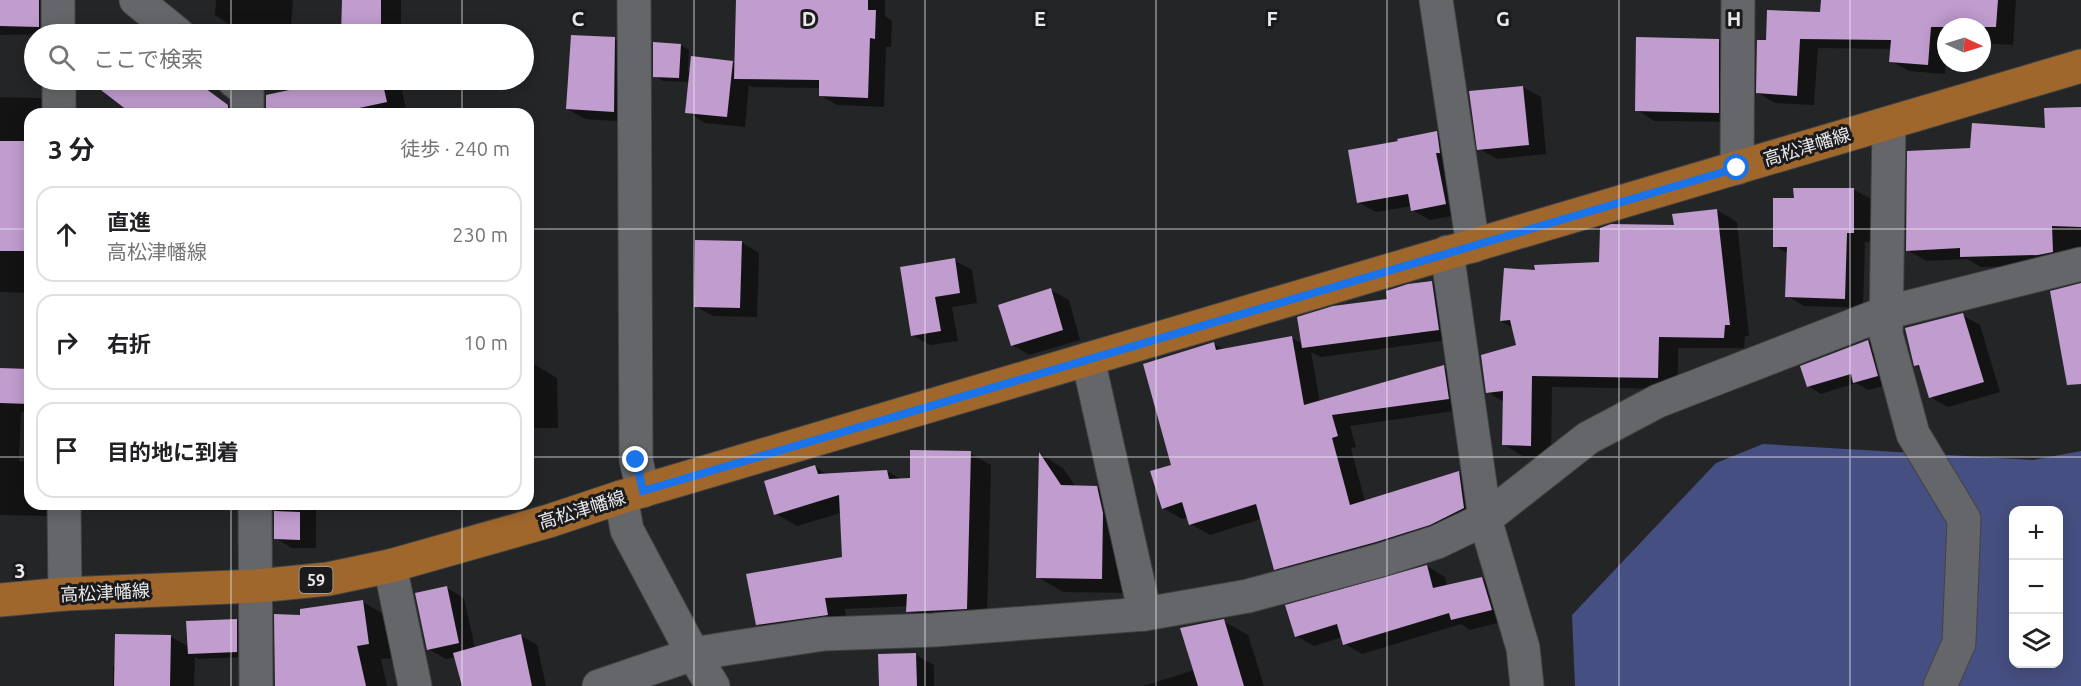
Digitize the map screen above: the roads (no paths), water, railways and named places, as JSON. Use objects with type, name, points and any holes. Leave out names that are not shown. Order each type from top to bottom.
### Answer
[{"type":"main road","name":"高松津幡線","points":[[0,600],[65,594],[257,586],[328,579],[390,566],[549,521],[632,494],[2081,66]]},
{"type":"street","points":[[58,0],[58,24]]},
{"type":"street","points":[[136,0],[166,24]]},
{"type":"street","points":[[634,0],[636,460],[627,530],[693,654],[713,686]]},
{"type":"street","points":[[1436,0],[1485,519],[1523,648],[1527,686]]},
{"type":"street","points":[[1737,168],[1738,0]]},
{"type":"street","points":[[59,90],[59,108]]},
{"type":"street","points":[[246,90],[247,108]]},
{"type":"street","points":[[1889,123],[1886,334],[1913,434],[1964,519],[1959,643],[1940,686]]},
{"type":"street","points":[[598,686],[693,654],[824,634],[934,630],[1145,614],[1248,596],[1381,560],[1437,542],[1485,519],[1588,438],[1658,401],[1885,313],[2081,264]]},
{"type":"street","points":[[1088,359],[1145,614]]},
{"type":"street","points":[[64,510],[65,594]]},
{"type":"street","points":[[255,510],[256,686]]},
{"type":"street","points":[[390,566],[415,686]]}]
